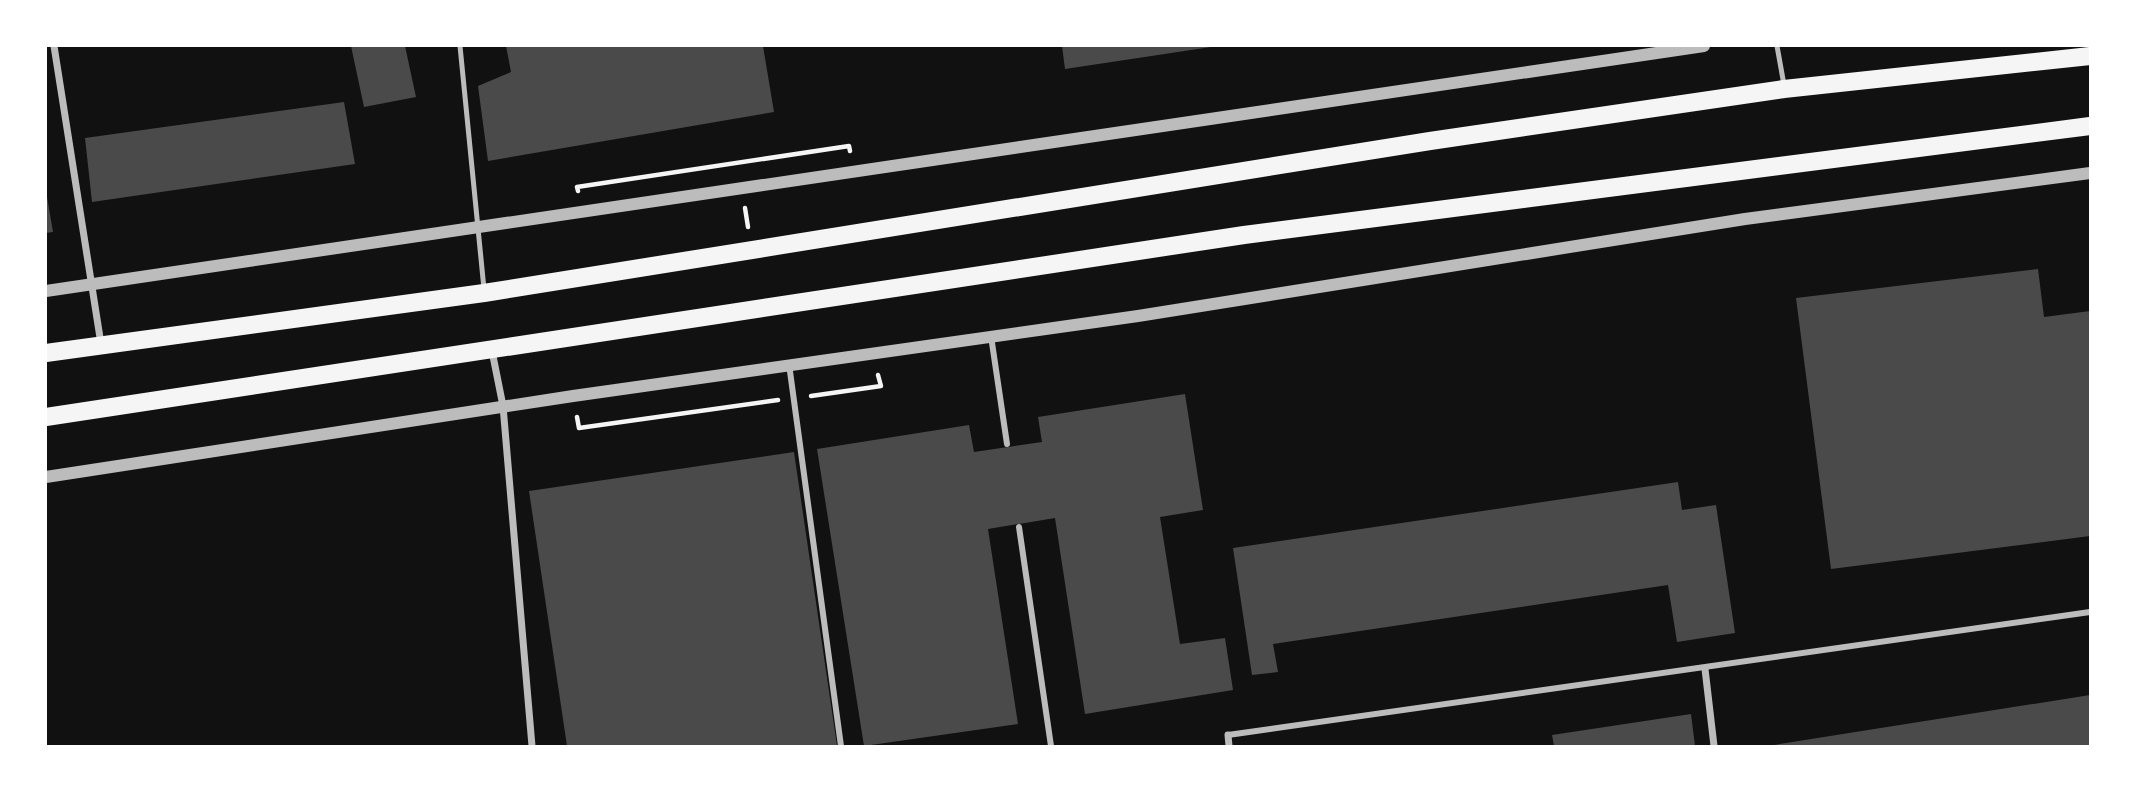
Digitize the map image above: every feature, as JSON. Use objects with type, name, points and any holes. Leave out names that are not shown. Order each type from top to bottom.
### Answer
[{"type":"main road","points":[[46,353],[484,293],[1301,162],[1784,89],[2091,56]]},
{"type":"main road","points":[[46,418],[1296,227],[2091,126]]},
{"type":"street","points":[[54,46],[101,345]]},
{"type":"street","points":[[46,291],[1704,46]]},
{"type":"street","points":[[46,477],[503,406],[1138,316],[1745,219],[2091,173]]},
{"type":"street","points":[[991,336],[1007,444]]},
{"type":"street","points":[[492,351],[503,406],[532,747]]},
{"type":"street","points":[[789,364],[841,747]]},
{"type":"street","points":[[1019,527],[1051,747]]},
{"type":"street","points":[[1229,747],[1228,735],[2091,612]]},
{"type":"street","points":[[1705,669],[1714,747]]},
{"type":"lane","points":[[460,46],[484,293]]},
{"type":"lane","points":[[1777,46],[1784,89]]},
{"type":"path","points":[[576,187],[849,146]]},
{"type":"path","points":[[800,397],[881,386]]},
{"type":"path","points":[[579,428],[787,399]]},
{"type":"building","points":[[351,46],[405,46],[416,97],[364,107]]},
{"type":"building","points":[[506,46],[763,46],[774,112],[488,161],[478,86],[511,72]]},
{"type":"building","points":[[1062,46],[1211,46],[1211,47],[1065,69]]},
{"type":"building","points":[[344,102],[355,164],[92,202],[85,138]]},
{"type":"building","points":[[46,191],[53,232],[46,233]]},
{"type":"building","points":[[2038,269],[2044,317],[2090,311],[2090,536],[1831,569],[1796,298]]},
{"type":"building","points":[[1185,394],[1203,510],[1160,517],[1180,644],[1225,638],[1233,690],[1085,714],[1055,518],[988,529],[1018,724],[864,746],[817,449],[969,425],[974,452],[1042,442],[1038,417]]},
{"type":"building","points":[[794,452],[837,746],[567,746],[529,491]]},
{"type":"building","points":[[1678,482],[1682,510],[1716,505],[1735,633],[1677,642],[1668,585],[1273,644],[1278,672],[1252,675],[1233,548]]},
{"type":"building","points":[[2090,695],[2090,746],[1774,746],[1774,745]]},
{"type":"building","points":[[1691,714],[1695,746],[1554,746],[1552,735]]}]
